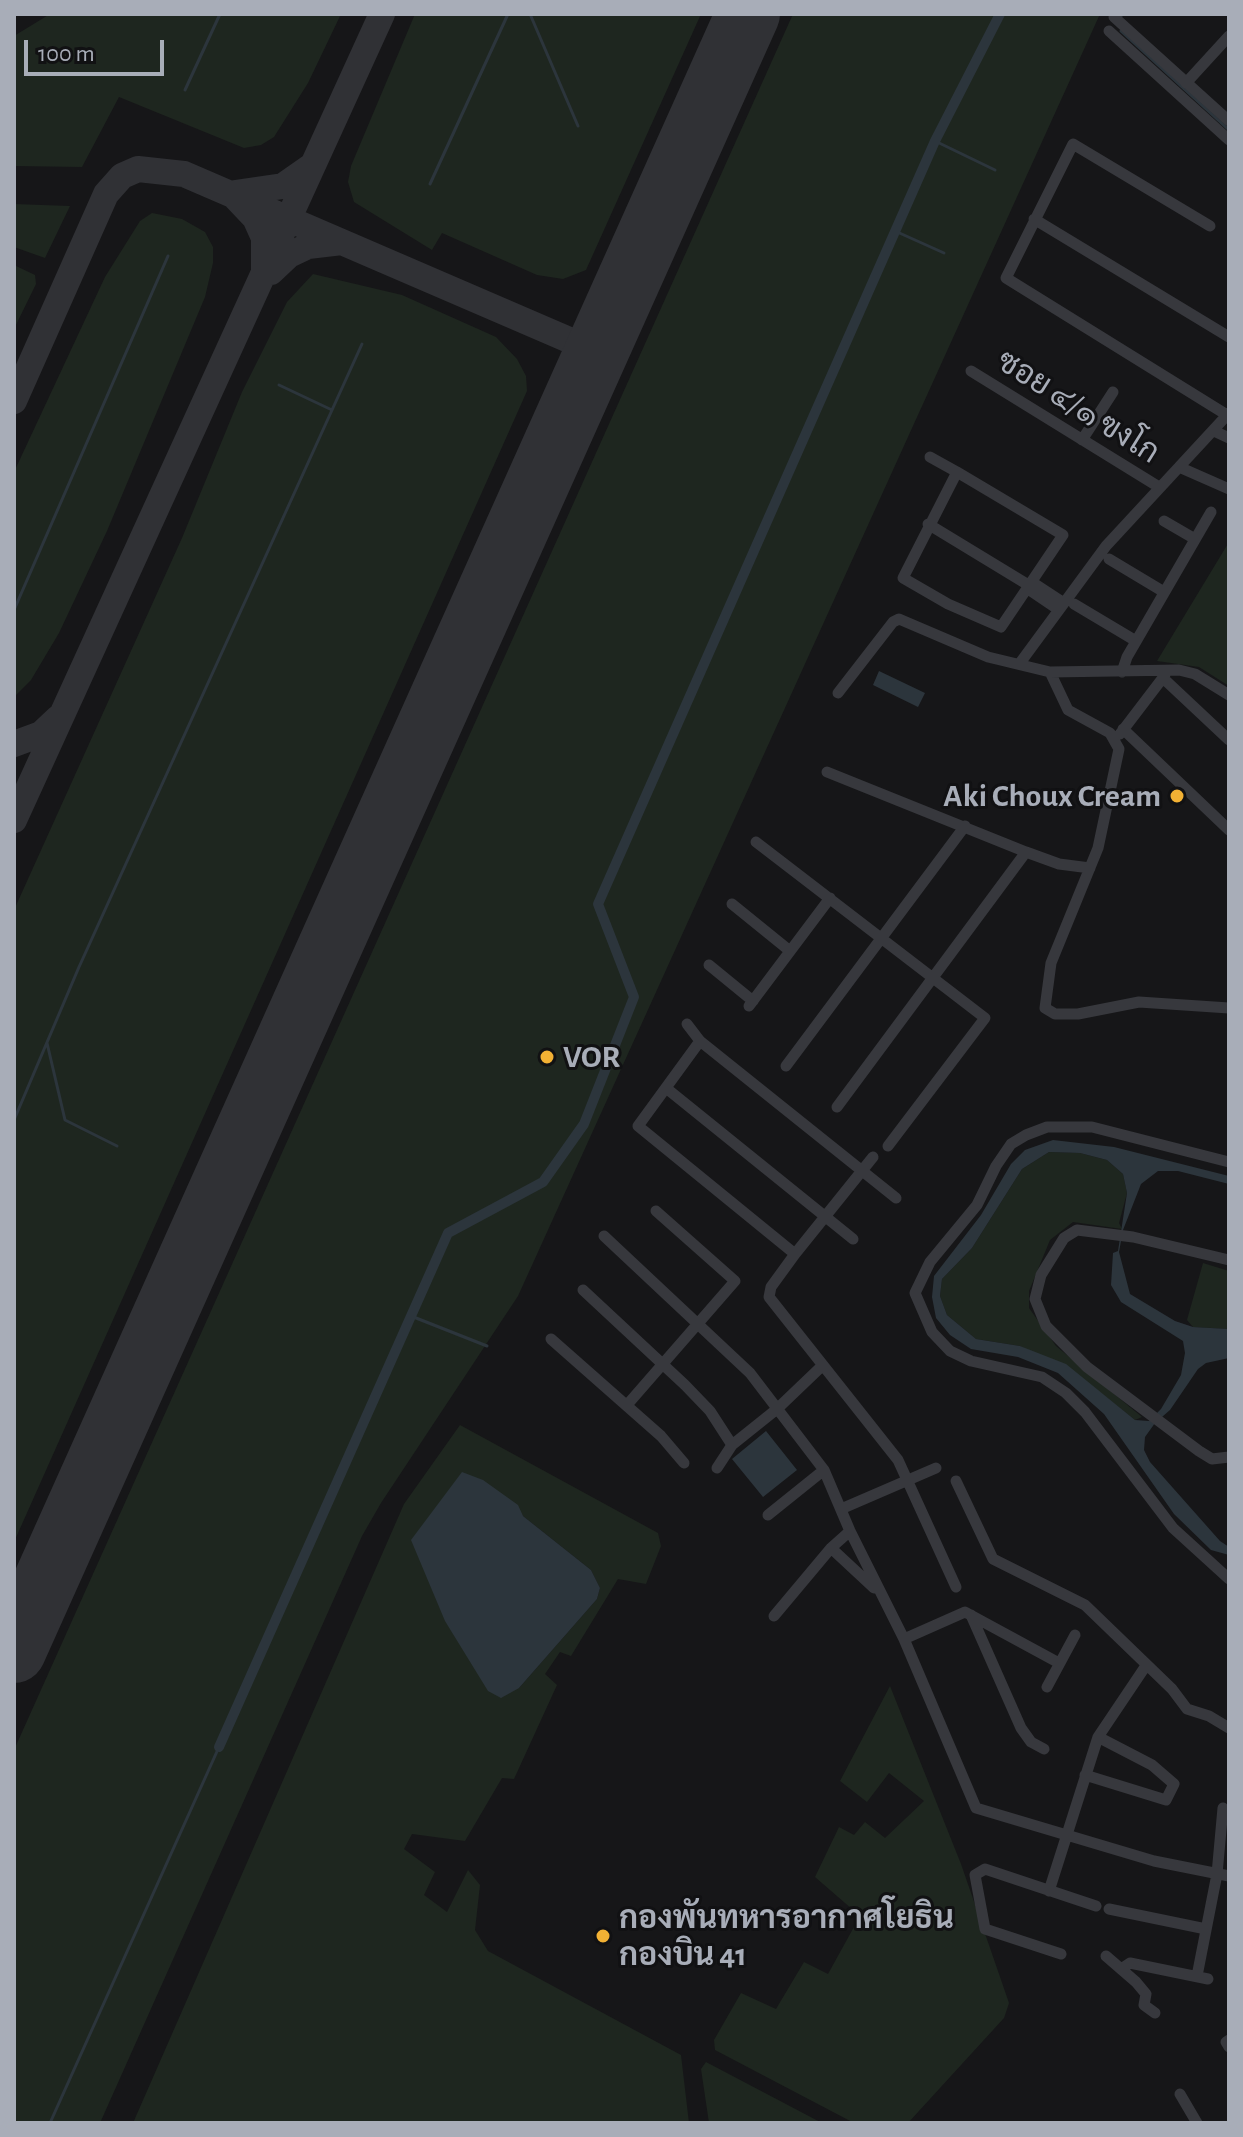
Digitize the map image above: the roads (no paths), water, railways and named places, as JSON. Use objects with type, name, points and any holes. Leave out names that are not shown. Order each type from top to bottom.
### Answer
[{"type":"street","points":[[1229,121],[1114,16],[1107,37],[1229,140]]},
{"type":"street","points":[[1186,83],[1229,36]]},
{"type":"street","points":[[1020,663],[1066,606],[1106,546],[1228,414],[1006,278],[1073,144],[1210,226]]},
{"type":"street","points":[[1034,219],[1229,337]]},
{"type":"street","name":"ซอย ๔/๑ ฃงโก","points":[[971,371],[1159,487]]},
{"type":"street","points":[[1082,440],[1113,392]]},
{"type":"street","points":[[1214,431],[1229,438]]},
{"type":"street","points":[[930,457],[957,472],[1063,535],[1001,627],[948,604],[903,578],[957,472]]},
{"type":"street","points":[[1179,467],[1229,489]]},
{"type":"street","points":[[1122,672],[1136,641],[1211,512]]},
{"type":"street","points":[[1164,521],[1195,539]]},
{"type":"street","points":[[928,524],[1030,586],[1136,641]]},
{"type":"street","points":[[1109,559],[1164,592]]},
{"type":"street","points":[[838,693],[893,622],[899,619],[988,657],[1050,672],[1195,674],[1229,695]]},
{"type":"street","points":[[1050,672],[1068,710],[1119,734],[1229,830]]},
{"type":"street","points":[[1165,674],[1119,734],[1119,759],[1090,868],[1051,963],[1045,1008],[1055,1014],[1078,1014],[1139,1002],[1229,1008]]},
{"type":"street","points":[[1165,674],[1229,740]]},
{"type":"street","points":[[827,772],[1026,852],[1059,864],[1090,868]]},
{"type":"street","points":[[786,1066],[965,826]]},
{"type":"street","points":[[756,842],[985,1018],[888,1146]]},
{"type":"street","points":[[837,1107],[1026,852]]},
{"type":"street","points":[[709,965],[751,1004],[830,898]]},
{"type":"street","points":[[732,904],[790,951]]},
{"type":"street","points":[[687,1024],[700,1041],[896,1198]]},
{"type":"street","points":[[700,1041],[638,1126],[795,1254]]},
{"type":"street","points":[[666,1088],[853,1239]]},
{"type":"street","points":[[1229,1162],[1092,1127],[1047,1127],[1026,1135],[1011,1144],[977,1205],[930,1262],[915,1293],[932,1332],[950,1351],[971,1361],[1042,1377],[1066,1393],[1085,1412],[1173,1528],[1229,1579]]},
{"type":"street","points":[[873,1157],[795,1254],[771,1287],[769,1297],[898,1460],[956,1587]]},
{"type":"street","points":[[627,1405],[735,1281],[656,1211]]},
{"type":"street","points":[[1229,1260],[1133,1237],[1077,1230],[1064,1238],[1041,1275],[1035,1299],[1046,1326],[1087,1367],[1212,1459],[1229,1457]]},
{"type":"street","points":[[604,1236],[750,1373],[824,1470],[850,1531],[904,1639],[976,1808],[1154,1861],[1223,1875]]},
{"type":"street","points":[[583,1290],[710,1411],[732,1445]]},
{"type":"street","points":[[551,1339],[627,1405],[684,1463]]},
{"type":"street","points":[[717,1468],[732,1445],[777,1409],[823,1365]]},
{"type":"street","points":[[841,1509],[936,1468]]},
{"type":"street","points":[[768,1515],[824,1470]]},
{"type":"street","points":[[956,1481],[993,1559],[1085,1605],[1117,1634],[1145,1667],[1172,1689],[1187,1709],[1209,1716],[1229,1728]]},
{"type":"street","points":[[774,1616],[831,1548],[850,1531]]},
{"type":"street","points":[[831,1548],[882,1596]]},
{"type":"street","points":[[904,1639],[965,1612],[1059,1663]]},
{"type":"street","points":[[971,1615],[1021,1728],[1031,1742],[1044,1749]]},
{"type":"street","points":[[1047,1687],[1075,1635]]},
{"type":"street","points":[[1049,1891],[1098,1737],[1145,1667]]},
{"type":"street","points":[[1085,1775],[1166,1800],[1174,1784],[1152,1765],[1098,1737]]},
{"type":"street","points":[[1121,1969],[1130,1963],[1203,1978],[1206,1929],[1223,1875],[1223,1808]]},
{"type":"street","points":[[1061,1954],[985,1929],[975,1875],[985,1869],[1096,1906]]},
{"type":"street","points":[[1109,1909],[1206,1929]]},
{"type":"street","points":[[1106,1956],[1146,1994],[1144,2005],[1155,2013]]},
{"type":"street","points":[[1229,2040],[1226,2042],[1229,2047]]},
{"type":"street","points":[[1180,2094],[1197,2123]]},
{"type":"waterway","points":[[185,90],[220,14]]},
{"type":"waterway","points":[[430,184],[508,14]]},
{"type":"waterway","points":[[530,14],[578,126]]},
{"type":"waterway","points":[[219,1747],[448,1233],[543,1182],[584,1124],[634,997],[598,904],[935,141],[1000,14]]},
{"type":"waterway","points":[[1121,31],[1229,130]]},
{"type":"waterway","points":[[935,141],[995,170]]},
{"type":"waterway","points":[[895,231],[944,253]]},
{"type":"waterway","points":[[14,610],[168,256]]},
{"type":"waterway","points":[[14,1120],[79,967],[362,344]]},
{"type":"waterway","points":[[279,385],[332,410]]},
{"type":"waterway","points":[[47,1043],[65,1120],[117,1146]]},
{"type":"waterway","points":[[411,1316],[487,1346]]},
{"type":"waterway","points":[[50,2123],[219,1747]]},
{"type":"place","name":"Aki Choux Cream","points":[[1177,796]]},
{"type":"place","name":"VOR","points":[[547,1057]]},
{"type":"place","name":"กองพันทหารอากาศโยธิน กองบิน 41","points":[[603,1936]]}]
